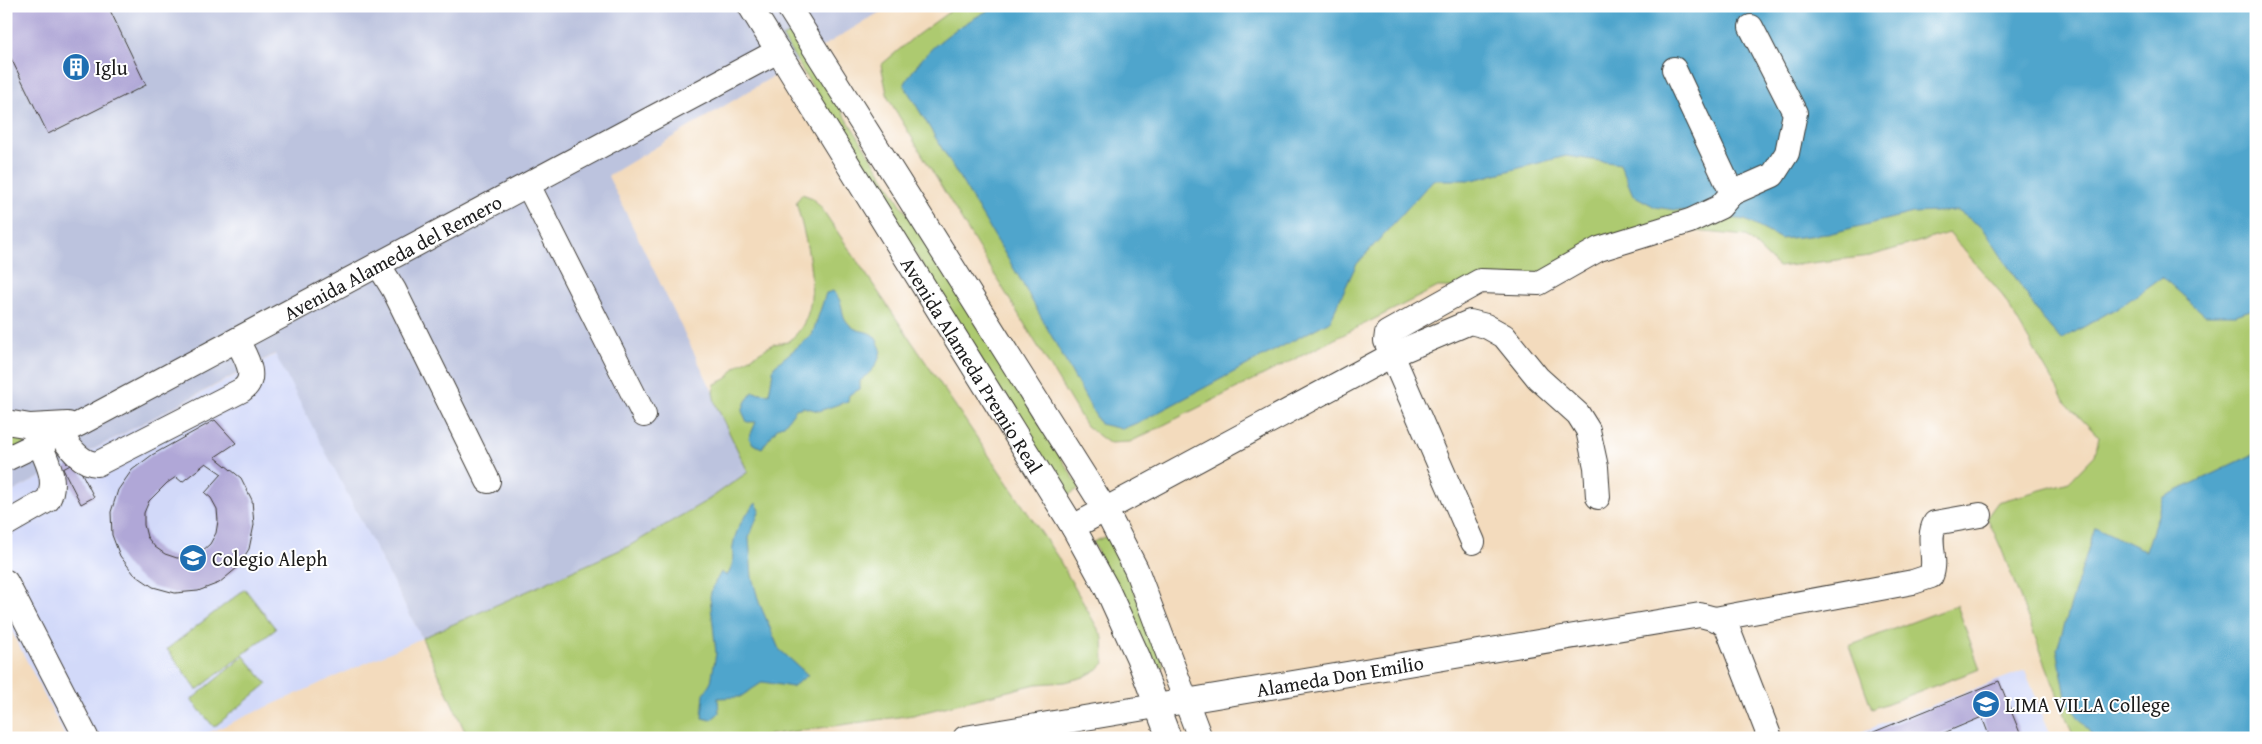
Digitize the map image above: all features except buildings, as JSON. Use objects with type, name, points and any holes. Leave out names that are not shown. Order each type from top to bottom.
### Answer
[{"type":"street","points":[[756,15],[788,6]]},
{"type":"street","name":"Avenida Alameda Premio Real","points":[[788,6],[1105,509],[1136,569],[1200,738]]},
{"type":"street","name":"Avenida Alameda Premio Real","points":[[756,15],[1073,527],[1107,589],[1138,657],[1169,738]]},
{"type":"street","points":[[1473,542],[1386,341],[1387,333],[1480,281],[1539,283],[1599,249],[1690,221],[1773,175],[1787,153],[1795,113],[1752,28]]},
{"type":"street","name":"Avenida Alameda del Remero","points":[[6,459],[237,340],[778,51]]},
{"type":"street","points":[[1674,69],[1726,200]]},
{"type":"street","points":[[528,185],[644,414]]},
{"type":"street","points":[[378,264],[394,290],[488,481]]},
{"type":"street","points":[[1073,527],[1392,355],[1470,322],[1486,326],[1504,336],[1538,378],[1578,414],[1588,430],[1596,467],[1598,497]]},
{"type":"street","points":[[6,422],[59,433],[75,453],[85,461],[98,464],[242,390],[248,385],[251,378],[248,362],[237,340]]},
{"type":"street","points":[[6,524],[48,500],[51,495],[54,486],[48,466],[59,433]]},
{"type":"street","name":"Alameda Don Emilio","points":[[964,738],[1700,615],[1715,619],[1913,582],[1931,576],[1935,566],[1932,549],[1932,528],[1934,523],[1980,515]]},
{"type":"street","points":[[6,582],[86,736]]},
{"type":"street","points":[[1715,619],[1727,628],[1770,738]]},
{"type":"shaded area","points":[[6,6],[890,6],[608,176],[713,392],[715,403],[748,472],[708,500],[629,546],[422,638],[275,354],[6,495]]},
{"type":"shaded area","name":"Colegio Aleph","points":[[276,354],[422,638],[197,738],[66,738],[6,620],[6,495]]},
{"type":"shaded area","name":"LIMA VILLA College","points":[[2025,670],[2052,738],[1845,738]]},
{"type":"green space","points":[[957,6],[2256,6],[2256,738],[2074,738],[2001,548],[1987,517],[1998,502],[2069,482],[2095,455],[2099,437],[2065,402],[2001,293],[1949,233],[1870,256],[1778,267],[1746,236],[1676,229],[1590,258],[1540,289],[1438,287],[1130,442],[1109,443],[1086,426],[888,98],[881,65],[913,38]]},
{"type":"green space","points":[[792,32],[1080,488],[1065,497],[782,37]]},
{"type":"green space","points":[[802,194],[813,198],[822,209],[1057,556],[1103,638],[1104,663],[1084,677],[1065,682],[1036,684],[913,715],[747,738],[468,738],[422,638],[629,546],[708,500],[748,472],[715,403],[713,392],[715,384],[726,379],[737,366],[773,344],[788,342],[800,330],[807,315],[811,300],[810,266],[796,202]]},
{"type":"green space","points":[[6,431],[49,434],[6,452]]},
{"type":"green space","points":[[1108,536],[1130,580],[1164,666],[1152,670],[1093,542]]},
{"type":"green space","points":[[245,589],[276,629],[197,690],[167,649]]},
{"type":"green space","points":[[1957,605],[1980,669],[1872,709],[1849,646]]},
{"type":"green space","points":[[244,656],[267,684],[214,727],[191,700]]},
{"type":"water","points":[[996,6],[2256,6],[2256,308],[2236,315],[2205,315],[2162,277],[2127,302],[2061,340],[2041,317],[1983,228],[1958,211],[1913,213],[1828,234],[1781,239],[1745,220],[1655,207],[1633,195],[1620,164],[1566,156],[1473,180],[1433,180],[1356,265],[1330,321],[1142,421],[1122,429],[1100,424],[1020,279],[904,85],[922,58],[944,38]]},
{"type":"water","points":[[833,291],[840,300],[845,319],[848,323],[857,330],[873,335],[877,340],[881,349],[877,364],[860,381],[860,389],[849,395],[848,401],[819,411],[803,407],[796,409],[784,425],[779,426],[762,448],[753,444],[749,438],[756,422],[747,422],[742,411],[746,401],[753,392],[769,394],[774,366],[812,335],[826,293]]},
{"type":"water","points":[[2256,453],[2256,738],[2094,738],[2067,702],[2057,649],[2095,527],[2146,551],[2164,497]]},
{"type":"water","points":[[756,503],[760,510],[749,538],[752,577],[759,602],[779,649],[808,675],[792,687],[763,682],[740,697],[718,698],[719,713],[711,720],[702,718],[704,694],[711,682],[716,653],[710,597],[712,588],[721,572],[727,576],[730,571],[733,562],[735,536],[745,516]]},
{"type":"place","name":"Iglu","points":[[76,67]]},
{"type":"place","name":"Colegio Aleph","points":[[193,558]]},
{"type":"place","name":"LIMA VILLA College","points":[[1986,704]]}]
